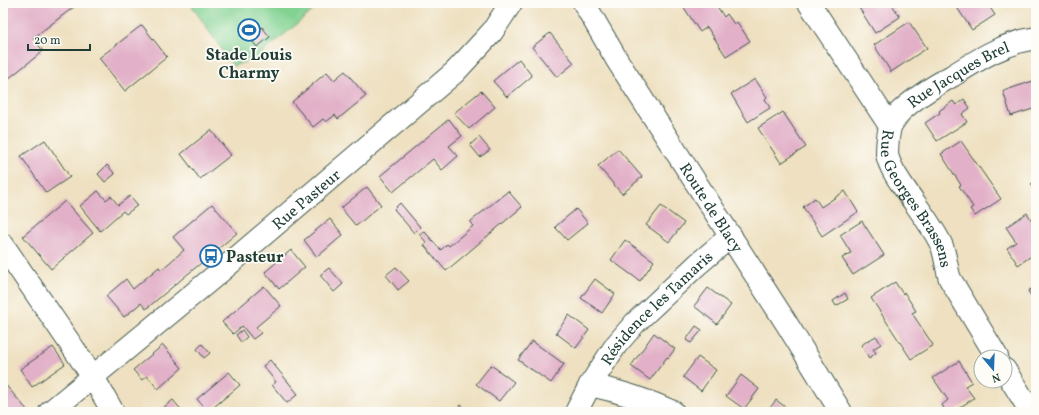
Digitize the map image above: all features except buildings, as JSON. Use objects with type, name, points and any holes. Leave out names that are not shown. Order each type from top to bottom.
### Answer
[{"type":"street","name":"Rue Pasteur","points":[[50,412],[227,266],[456,72],[492,32],[511,3]]},
{"type":"street","name":"Route de Blacy","points":[[584,3],[617,60],[786,321],[841,412]]},
{"type":"street","name":"Rue Georges Brassens","points":[[809,3],[890,126],[887,154],[894,172],[940,243],[950,279],[992,349]]},
{"type":"street","name":"Rue Jacques Brel","points":[[890,126],[900,112],[911,102],[941,82],[993,51],[1009,44],[1036,38]]},
{"type":"street","name":"Résidence les Tamaris","points":[[576,412],[590,386],[616,345],[635,323],[730,236]]},
{"type":"street","points":[[3,245],[93,377],[113,412]]},
{"type":"street","points":[[1013,383],[1031,412]]},
{"type":"street","name":"Résidence les Tamaris","points":[[590,386],[602,388],[654,404],[673,412]]},
{"type":"green space","name":"Stade Louis Charmy","points":[[190,3],[322,3],[256,58],[233,66]]},
{"type":"place","name":"Stade Louis Charmy","points":[[249,30]]},
{"type":"place","name":"Pasteur","points":[[211,256]]}]
